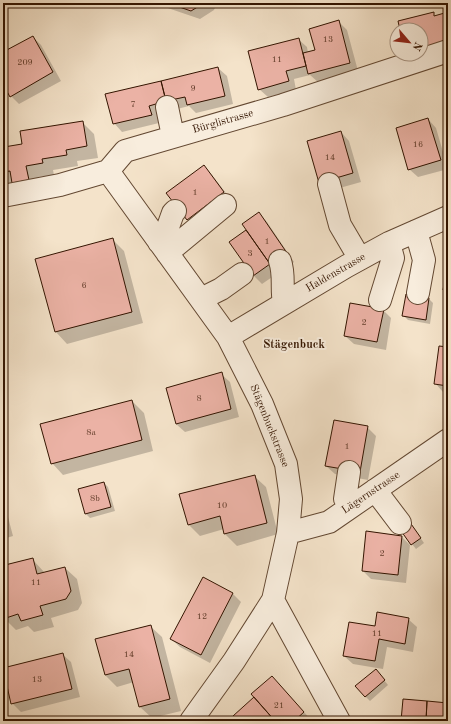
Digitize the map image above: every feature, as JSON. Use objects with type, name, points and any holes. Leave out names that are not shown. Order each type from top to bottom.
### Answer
[{"type":"street","name":"Bürglistrasse","points":[[108,171],[125,151],[283,105],[313,86],[448,51]]},
{"type":"street","points":[[167,107],[173,136]]},
{"type":"street","points":[[3,196],[60,185],[108,171]]},
{"type":"street","name":"Stägenbuckstrasse","points":[[108,171],[228,336],[262,404],[286,464],[291,499],[288,533],[272,600],[234,662],[191,721]]},
{"type":"street","points":[[329,184],[340,225],[360,259]]},
{"type":"street","points":[[163,248],[225,205]]},
{"type":"street","points":[[163,248],[168,228],[175,211]]},
{"type":"street","name":"Haldenstrasse","points":[[228,336],[389,243],[448,217]]},
{"type":"street","points":[[416,231],[424,260],[418,293]]},
{"type":"street","points":[[380,300],[393,258],[389,243]]},
{"type":"street","points":[[280,261],[283,270],[282,292],[284,303]]},
{"type":"street","points":[[201,299],[221,289],[242,274]]},
{"type":"street","name":"Lägernstrasse","points":[[288,533],[329,522],[448,440]]},
{"type":"street","points":[[349,472],[345,499],[350,507]]},
{"type":"street","points":[[375,490],[400,523]]},
{"type":"street","points":[[272,600],[339,721]]},
{"type":"building","points":[[168,3],[204,3],[191,11]]},
{"type":"building","points":[[434,12],[434,16],[448,12],[448,41],[429,46],[429,22],[398,21]]},
{"type":"building","points":[[339,20],[350,63],[308,74],[303,53],[315,50],[309,29]]},
{"type":"building","points":[[33,36],[53,72],[10,97],[3,84],[3,52]]},
{"type":"building","points":[[299,38],[306,66],[286,71],[289,81],[258,90],[248,51]]},
{"type":"building","points":[[218,67],[225,96],[187,105],[185,97],[166,101],[161,81]]},
{"type":"building","points":[[161,81],[166,101],[149,106],[152,115],[113,124],[105,94]]},
{"type":"building","points":[[428,118],[441,160],[408,170],[396,128]]},
{"type":"building","points":[[83,121],[87,146],[66,150],[67,155],[42,159],[43,163],[26,166],[29,180],[12,183],[10,171],[3,172],[3,154],[5,154],[4,147],[22,144],[20,131]]},
{"type":"building","points":[[341,131],[353,173],[319,183],[307,141]]},
{"type":"building","points":[[204,165],[224,192],[187,220],[166,193]]},
{"type":"building","points":[[259,212],[287,253],[270,264],[242,224]]},
{"type":"building","points":[[246,230],[270,264],[253,276],[229,242]]},
{"type":"building","points":[[113,238],[132,312],[55,332],[35,259]]},
{"type":"building","points":[[448,261],[448,291],[443,290]]},
{"type":"building","points":[[406,294],[429,298],[426,320],[402,316]]},
{"type":"building","points":[[350,303],[384,309],[377,342],[344,336]]},
{"type":"building","points":[[439,346],[448,347],[448,386],[434,384]]},
{"type":"building","points":[[222,372],[231,409],[176,424],[166,388]]},
{"type":"building","points":[[132,400],[142,440],[51,464],[40,424]]},
{"type":"building","points":[[334,420],[368,426],[360,472],[325,466]]},
{"type":"building","points":[[255,475],[267,523],[224,534],[220,516],[188,525],[179,494]]},
{"type":"building","points":[[104,482],[111,507],[85,514],[78,489]]},
{"type":"building","points":[[409,521],[421,538],[411,545],[399,528]]},
{"type":"building","points":[[366,531],[402,536],[398,575],[362,571]]},
{"type":"building","points":[[33,558],[37,574],[65,567],[71,591],[66,599],[40,606],[43,615],[21,621],[18,614],[3,619],[3,572],[6,571],[5,565]]},
{"type":"building","points":[[203,577],[233,593],[201,655],[170,639]]},
{"type":"building","points":[[377,612],[409,618],[405,644],[379,639],[375,661],[343,656],[349,622],[375,626]]},
{"type":"building","points":[[151,625],[170,699],[139,707],[129,669],[105,675],[95,639]]},
{"type":"building","points":[[63,653],[72,689],[11,704],[3,668]]},
{"type":"building","points":[[376,669],[385,680],[365,697],[355,686]]},
{"type":"building","points":[[272,676],[304,712],[294,721],[275,721],[251,694]]},
{"type":"building","points":[[254,697],[275,721],[238,721],[233,716]]},
{"type":"building","points":[[403,699],[427,701],[426,721],[401,721]]},
{"type":"building","points":[[427,701],[448,703],[448,721],[426,721]]},
{"type":"district","name":"Stägenbuck","points":[[294,345]]}]
